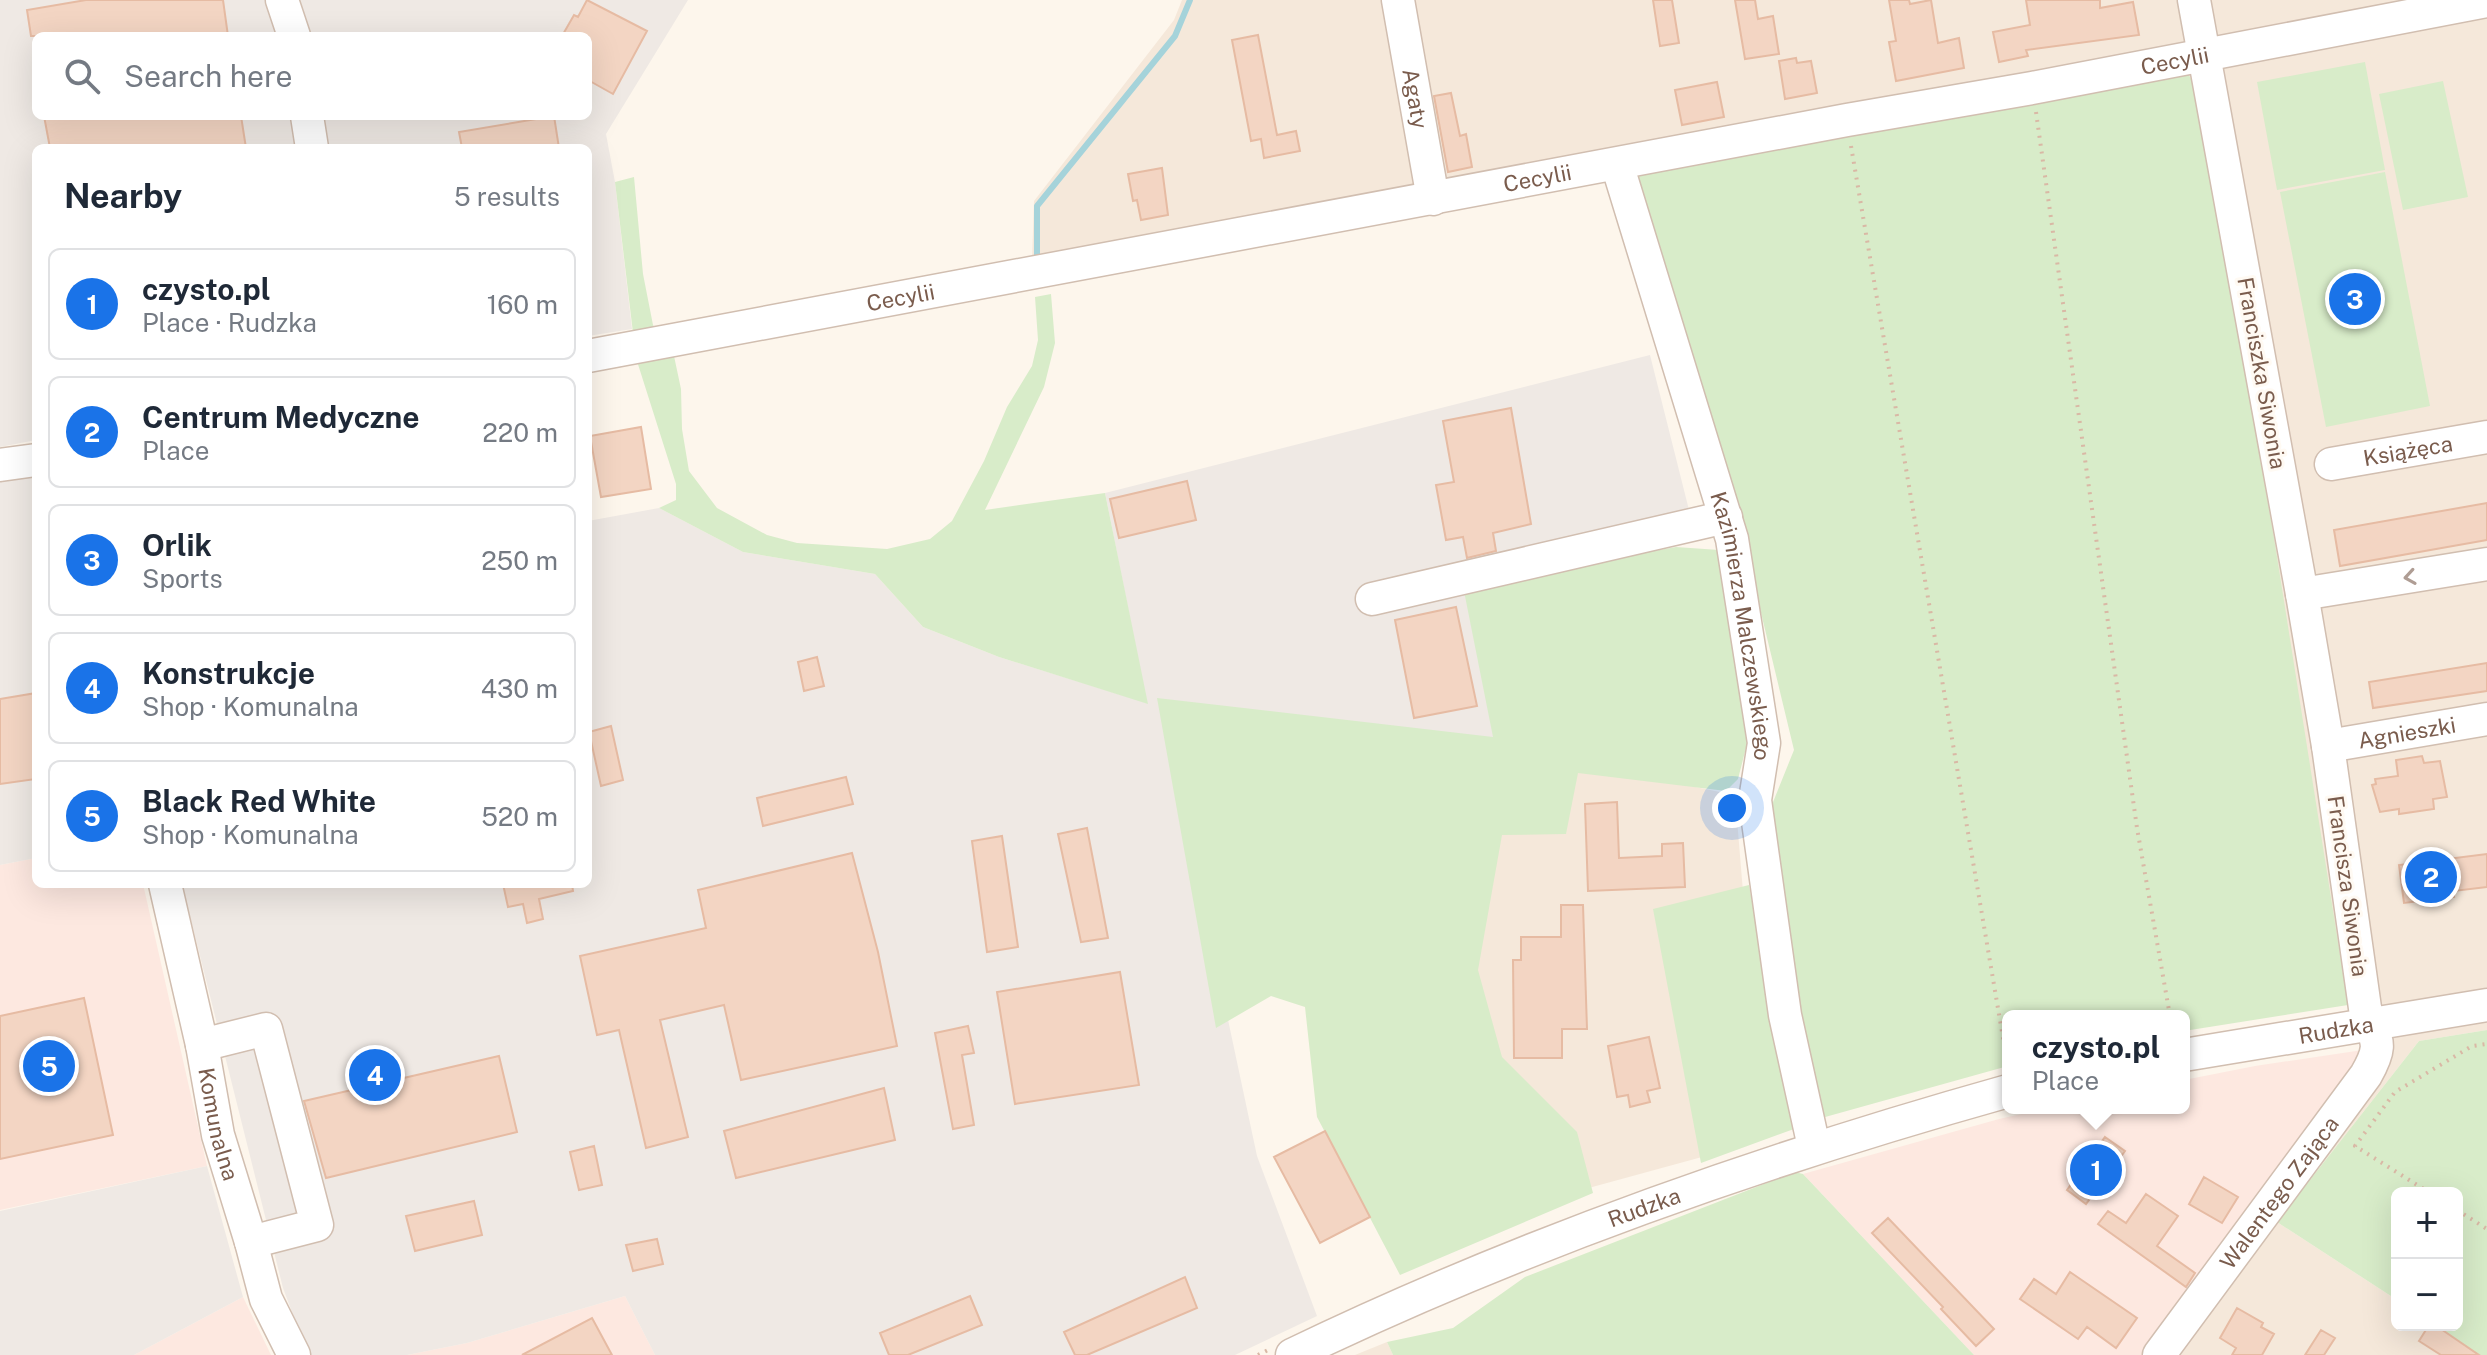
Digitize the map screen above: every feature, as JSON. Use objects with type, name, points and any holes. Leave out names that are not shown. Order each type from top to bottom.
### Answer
[{"type":"street","points":[[282,0],[293,32]]},
{"type":"street","points":[[292,0],[294,32]]},
{"type":"street","name":"Agaty","points":[[1398,0],[1433,199]]},
{"type":"street","name":"Franciszka Siwonia","points":[[2194,0],[2328,746]]},
{"type":"street","name":"Cecylii","points":[[592,355],[2487,1]]},
{"type":"street","points":[[308,120],[311,144]]},
{"type":"street","name":"Kazimierza Malczewskiego","points":[[1617,164],[1732,539],[1764,743],[1755,800],[1785,1015],[1814,1147]]},
{"type":"street","name":"Książęca","points":[[2331,464],[2487,437]]},
{"type":"street","points":[[0,465],[32,461]]},
{"type":"street","points":[[1372,599],[1726,517]]},
{"type":"street","points":[[2302,594],[2487,564]]},
{"type":"street","name":"Agnieszki","points":[[2328,746],[2487,719]]},
{"type":"street","name":"Francisza Siwonia","points":[[2328,746],[2352,928],[2366,1014],[2372,1024]]},
{"type":"street","name":"Komunalna","points":[[166,888],[202,1045],[218,1135],[266,1299],[294,1355]]},
{"type":"street","name":"Rudzka","points":[[2190,1054],[2487,1005]]},
{"type":"street","name":"Walentego Zająca","points":[[2159,1355],[2366,1075],[2379,1042],[2372,1024]]},
{"type":"street","points":[[202,1045],[266,1029],[317,1225],[251,1242]]},
{"type":"street","name":"Rudzka","points":[[1292,1355],[1375,1315],[1488,1267],[1699,1185],[1814,1147],[2002,1093]]},
{"type":"path","points":[[2032,88],[2134,812],[2169,1010]]},
{"type":"path","points":[[1847,120],[2002,1032]]},
{"type":"path","points":[[2420,1187],[2355,1146],[2395,1092],[2472,1046],[2487,1044]]},
{"type":"path","points":[[2463,1214],[2487,1229]]},
{"type":"shaded area","points":[[0,0],[688,0],[606,134],[615,182],[632,329],[592,335],[592,144],[32,144],[32,441],[0,447]]},
{"type":"shaded area","points":[[1182,0],[2487,0],[2487,1030],[2419,1041],[2277,1222],[2391,1296],[2391,1331],[2444,1331],[2479,1355],[2148,1355],[2378,1042],[2337,993],[2187,72],[1032,261],[1034,201],[1174,20]]},
{"type":"shaded area","points":[[1650,355],[1689,510],[1470,587],[1505,747],[1161,705],[1257,1156],[1317,1316],[1235,1355],[655,1355],[625,1296],[467,1343],[407,1355],[308,1355],[283,1288],[183,888],[592,888],[592,520],[659,508],[743,552],[875,574],[923,627],[999,657],[1147,703],[1105,493]]},
{"type":"shaded area","points":[[32,476],[32,859],[0,865],[0,481]]},
{"type":"shaded area","points":[[1561,760],[1735,795],[1743,892],[1702,1157],[1585,1189],[1500,1070],[1468,974],[1487,834]]},
{"type":"shaded area","points":[[32,859],[32,888],[144,888],[207,1166],[0,1210],[0,865]]},
{"type":"shaded area","points":[[2376,1048],[2148,1355],[1974,1355],[1803,1174],[2022,1114],[2190,1114],[2190,1079]]},
{"type":"shaded area","points":[[207,1166],[243,1297],[134,1355],[0,1355],[0,1211]]},
{"type":"shaded area","points":[[625,1296],[655,1355],[407,1355],[467,1343]]},
{"type":"shaded area","points":[[243,1297],[271,1355],[134,1355]]},
{"type":"shaded area","points":[[1387,1342],[1393,1355],[1355,1355]]},
{"type":"green space","points":[[2365,62],[2385,170],[2277,190],[2257,82]]},
{"type":"green space","points":[[2187,72],[2195,86],[2274,538],[2348,1005],[2190,1030],[2190,1010],[2002,1010],[2002,1068],[1818,1119],[1767,817],[1794,750],[1732,492],[1636,175]]},
{"type":"green space","points":[[2443,81],[2468,197],[2403,210],[2379,94]]},
{"type":"green space","points":[[2385,172],[2430,406],[2326,427],[2280,192]]},
{"type":"green space","points":[[634,177],[643,274],[653,325],[674,356],[681,389],[682,429],[689,471],[717,508],[767,535],[797,543],[887,549],[930,539],[952,521],[984,461],[1007,407],[1032,366],[1038,340],[1035,297],[1051,294],[1055,343],[1044,387],[985,510],[1105,493],[1148,704],[999,657],[923,627],[875,574],[743,552],[659,508],[676,500],[676,484],[636,358],[615,182]]},
{"type":"green space","points":[[1676,547],[1719,550],[1747,744],[1738,779],[1726,791],[1578,773],[1566,834],[1502,835],[1478,970],[1502,1057],[1577,1132],[1593,1193],[1400,1275],[1317,1117],[1305,1007],[1271,996],[1216,1028],[1157,698],[1493,737],[1463,586]]},
{"type":"green space","points":[[1749,885],[1794,1129],[1701,1163],[1653,909]]},
{"type":"green space","points":[[2487,1030],[2487,1355],[2479,1355],[2444,1331],[2463,1331],[2463,1187],[2391,1187],[2391,1296],[2277,1222],[2419,1041]]},
{"type":"green space","points":[[1795,1172],[1803,1174],[1974,1355],[1393,1355],[1387,1342],[1453,1328],[1525,1277]]},
{"type":"building","points":[[86,0],[223,0],[227,32],[32,32],[31,36],[27,10]]},
{"type":"building","points":[[587,0],[647,31],[613,94],[592,82],[592,32],[564,32],[574,15],[578,17]]},
{"type":"building","points":[[1653,0],[1672,0],[1679,43],[1660,46]]},
{"type":"building","points":[[1735,0],[1755,0],[1758,19],[1773,16],[1779,54],[1745,59]]},
{"type":"building","points":[[1889,0],[1909,0],[1910,4],[1931,0],[1938,43],[1959,38],[1964,68],[1896,81],[1889,42],[1896,41]]},
{"type":"building","points":[[2026,0],[2100,0],[2100,8],[2133,2],[2139,35],[2026,50],[2028,56],[1999,62],[1993,32],[2030,25]]},
{"type":"building","points":[[1258,35],[1277,135],[1296,131],[1300,151],[1264,158],[1261,139],[1251,141],[1232,40]]},
{"type":"building","points":[[1796,58],[1797,63],[1811,61],[1817,93],[1785,99],[1779,61]]},
{"type":"building","points":[[1717,82],[1724,117],[1682,125],[1675,90]]},
{"type":"building","points":[[1451,93],[1460,136],[1466,134],[1472,167],[1448,172],[1434,96]]},
{"type":"building","points":[[45,120],[242,120],[245,144],[49,144]]},
{"type":"building","points":[[530,120],[555,120],[558,144],[461,144],[459,132]]},
{"type":"building","points":[[1162,168],[1168,215],[1141,220],[1137,200],[1133,201],[1128,174]]},
{"type":"building","points":[[1511,408],[1531,524],[1493,533],[1496,551],[1467,558],[1463,537],[1446,540],[1436,485],[1454,482],[1443,421]]},
{"type":"building","points":[[641,427],[651,489],[601,497],[592,436]]},
{"type":"building","points":[[1187,481],[1196,520],[1119,538],[1110,499]]},
{"type":"building","points":[[2487,503],[2487,540],[2340,566],[2334,530]]},
{"type":"building","points":[[1456,607],[1477,706],[1414,718],[1395,620]]},
{"type":"building","points":[[817,657],[824,686],[804,691],[798,662]]},
{"type":"building","points":[[2487,663],[2487,691],[2373,708],[2369,682]]},
{"type":"building","points":[[32,694],[32,780],[0,784],[0,699]]},
{"type":"building","points":[[611,726],[623,780],[601,786],[592,731]]},
{"type":"building","points":[[2422,756],[2424,763],[2440,761],[2447,797],[2433,799],[2434,809],[2399,814],[2399,809],[2380,812],[2372,785],[2376,784],[2375,779],[2398,776],[2396,760]]},
{"type":"building","points":[[846,777],[853,804],[763,826],[757,798]]},
{"type":"building","points":[[1617,802],[1619,858],[1662,856],[1662,844],[1683,843],[1685,887],[1588,891],[1585,804]]},
{"type":"building","points":[[1087,828],[1108,938],[1081,942],[1058,834]]},
{"type":"building","points":[[1002,836],[1018,947],[987,952],[972,841]]},
{"type":"building","points":[[852,853],[878,952],[897,1046],[741,1080],[724,1005],[660,1020],[688,1137],[646,1148],[619,1030],[597,1035],[580,956],[706,928],[698,890]]},
{"type":"building","points":[[2487,854],[2487,887],[2453,891],[2454,897],[2404,903],[2399,865]]},
{"type":"building","points":[[504,888],[573,888],[573,891],[539,899],[543,919],[527,923],[523,904],[508,907]]},
{"type":"building","points":[[1561,905],[1583,905],[1587,1029],[1562,1029],[1562,1058],[1514,1058],[1513,960],[1521,960],[1521,937],[1561,937]]},
{"type":"building","points":[[1120,972],[1139,1085],[1015,1104],[997,992]]},
{"type":"building","points":[[84,998],[113,1135],[0,1159],[0,1016]]},
{"type":"building","points":[[968,1026],[974,1053],[962,1055],[974,1125],[953,1129],[935,1033]]},
{"type":"building","points":[[1649,1037],[1660,1088],[1647,1091],[1650,1102],[1630,1107],[1628,1095],[1617,1097],[1608,1046]]},
{"type":"building","points":[[499,1056],[517,1132],[326,1178],[304,1101]]},
{"type":"building","points":[[884,1088],[895,1140],[736,1178],[724,1131]]},
{"type":"building","points":[[1325,1131],[1370,1217],[1320,1243],[1274,1157]]},
{"type":"building","points":[[2105,1137],[2125,1151],[2086,1204],[2067,1190]]},
{"type":"building","points":[[594,1146],[602,1185],[579,1190],[570,1152]]},
{"type":"building","points":[[2204,1177],[2238,1197],[2222,1223],[2189,1204]]},
{"type":"building","points":[[2146,1194],[2178,1216],[2157,1246],[2195,1273],[2186,1287],[2098,1224],[2108,1211],[2126,1223]]},
{"type":"building","points":[[474,1201],[482,1235],[415,1251],[406,1216]]},
{"type":"building","points":[[1888,1218],[1994,1329],[1976,1346],[1872,1233]]},
{"type":"building","points":[[657,1239],[663,1264],[633,1271],[626,1245]]},
{"type":"building","points":[[2070,1272],[2137,1318],[2116,1348],[2087,1327],[2078,1339],[2020,1299],[2034,1279],[2056,1294]]},
{"type":"building","points":[[1185,1277],[1197,1308],[1087,1355],[1075,1355],[1064,1332]]},
{"type":"building","points":[[970,1296],[982,1325],[908,1355],[889,1355],[880,1333]]},
{"type":"building","points":[[2237,1308],[2263,1323],[2261,1327],[2274,1334],[2262,1355],[2232,1355],[2236,1348],[2220,1338]]},
{"type":"building","points":[[592,1318],[612,1355],[522,1355]]},
{"type":"building","points":[[2321,1330],[2335,1338],[2324,1355],[2305,1355]]},
{"type":"building","points":[[2425,1331],[2444,1331],[2479,1355],[2441,1355],[2419,1341]]},
{"type":"waterway","points":[[1037,261],[1037,206],[1175,36],[1190,0]]},
{"type":"place","name":"Orlik","points":[[2355,299]]},
{"type":"place","name":"Centrum Medyczne","points":[[2431,877]]},
{"type":"place","name":"Black Red White","points":[[49,1066]]},
{"type":"place","name":"Konstrukcje","points":[[375,1075]]},
{"type":"place","name":"czysto.pl","points":[[2096,1170]]}]
